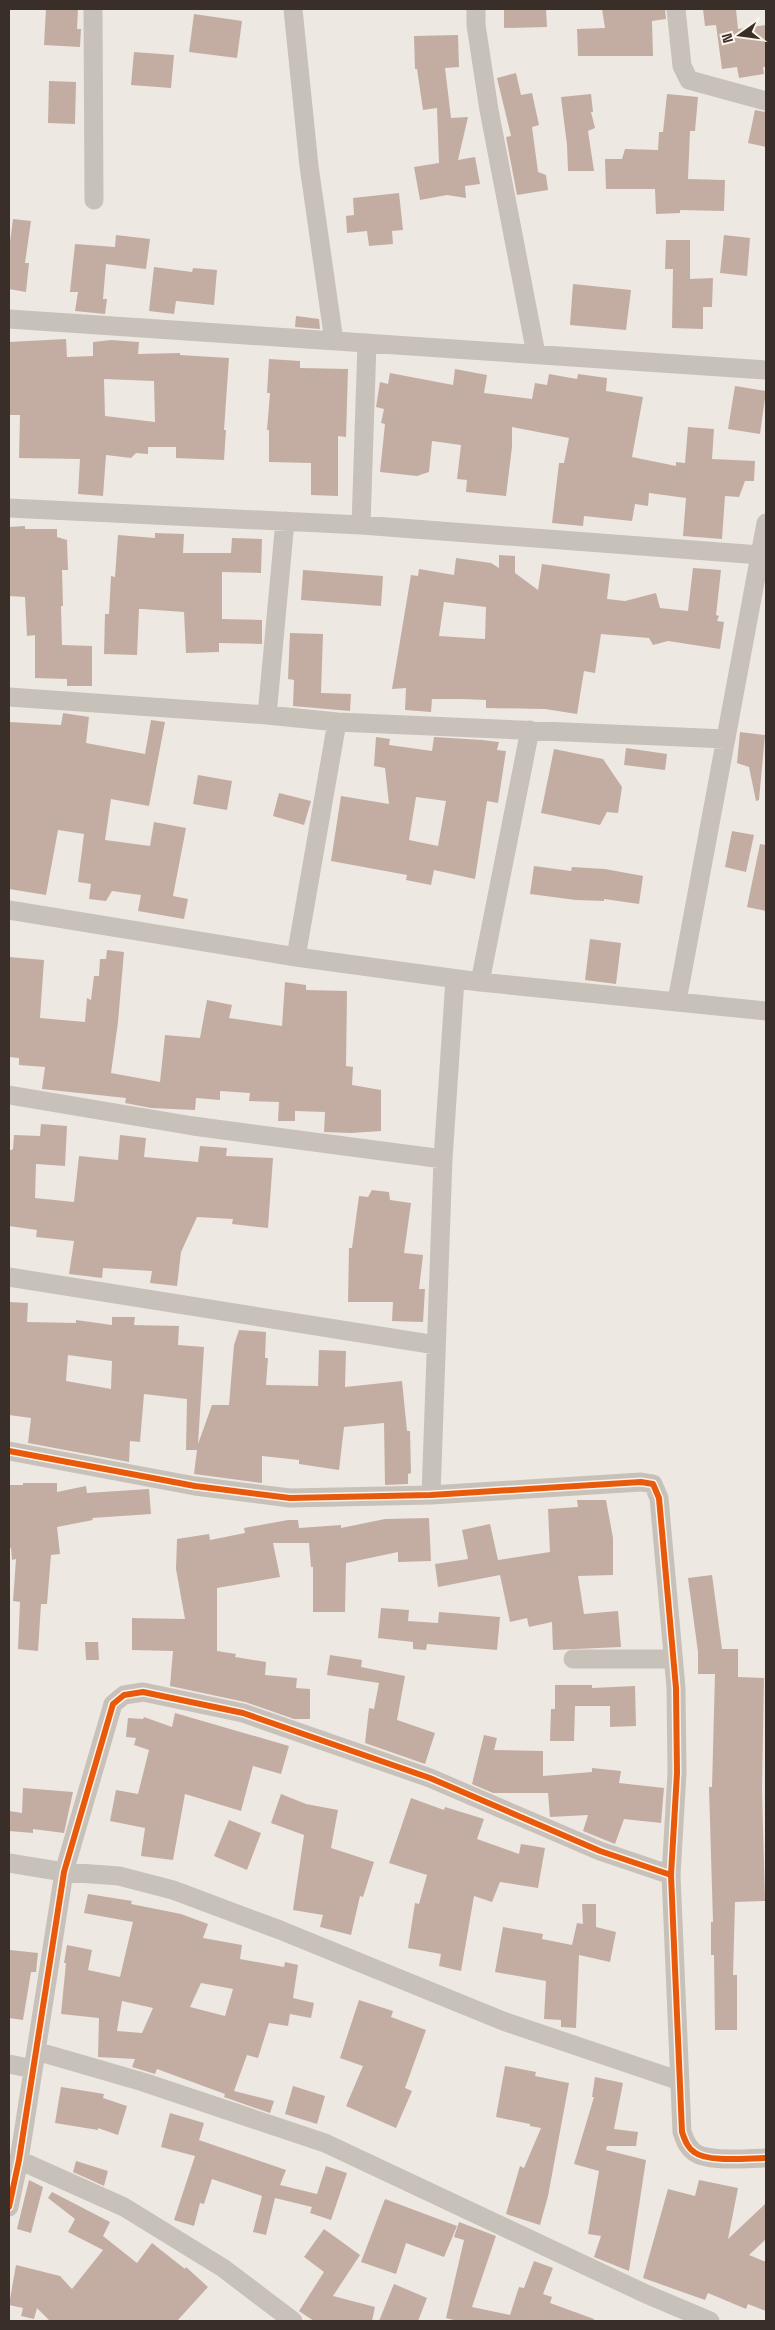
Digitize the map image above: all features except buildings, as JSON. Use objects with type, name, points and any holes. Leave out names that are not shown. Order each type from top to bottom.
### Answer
[{"type":"street","points":[[93,9],[94,200]]},
{"type":"street","points":[[293,9],[309,166],[334,341]]},
{"type":"street","points":[[476,9],[476,25],[489,110],[536,354]]},
{"type":"street","points":[[676,9],[682,66],[689,80],[766,101]]},
{"type":"street","points":[[9,319],[766,370]]},
{"type":"street","points":[[361,525],[367,343]]},
{"type":"street","points":[[9,508],[361,525],[760,555]]},
{"type":"street","points":[[267,715],[285,521]]},
{"type":"street","points":[[677,1001],[766,523]]},
{"type":"street","points":[[9,697],[267,715],[337,722],[726,739]]},
{"type":"street","points":[[296,957],[337,722]]},
{"type":"street","points":[[480,982],[530,730]]},
{"type":"street","points":[[9,910],[296,957],[455,979],[766,1011]]},
{"type":"street","points":[[431,1496],[443,1159],[455,979]]},
{"type":"street","points":[[9,1096],[193,1126],[443,1159]]},
{"type":"street","points":[[9,1277],[436,1345]]},
{"type":"street","points":[[9,1451],[195,1486],[290,1498],[431,1496],[640,1482],[653,1484],[658,1498],[676,1688],[677,1773],[671,1874],[682,2132],[687,2145],[696,2154],[708,2158],[766,2158]]},
{"type":"street","points":[[573,1659],[674,1659]]},
{"type":"street","points":[[9,2207],[19,2160],[64,1872],[113,1704],[124,1695],[143,1692],[243,1713],[430,1778],[600,1851],[671,1874]]},
{"type":"street","points":[[9,1862],[64,1872],[119,1876],[172,1890],[280,1930],[503,2021],[680,2081]]},
{"type":"street","points":[[9,2064],[35,2060],[143,2082],[325,2143],[646,2294],[710,2321]]},
{"type":"street","points":[[19,2160],[124,2207],[223,2268],[292,2321]]},
{"type":"cycle path","points":[[9,1451],[195,1486],[290,1498],[431,1495],[641,1482],[653,1484],[659,1498],[676,1688],[677,1773],[671,1875],[682,2132],[686,2143],[694,2152],[709,2158],[766,2158]]},
{"type":"cycle path","points":[[9,2207],[19,2160],[64,1872],[113,1704],[124,1695],[143,1692],[243,1713],[430,1778],[600,1851],[671,1875]]}]
